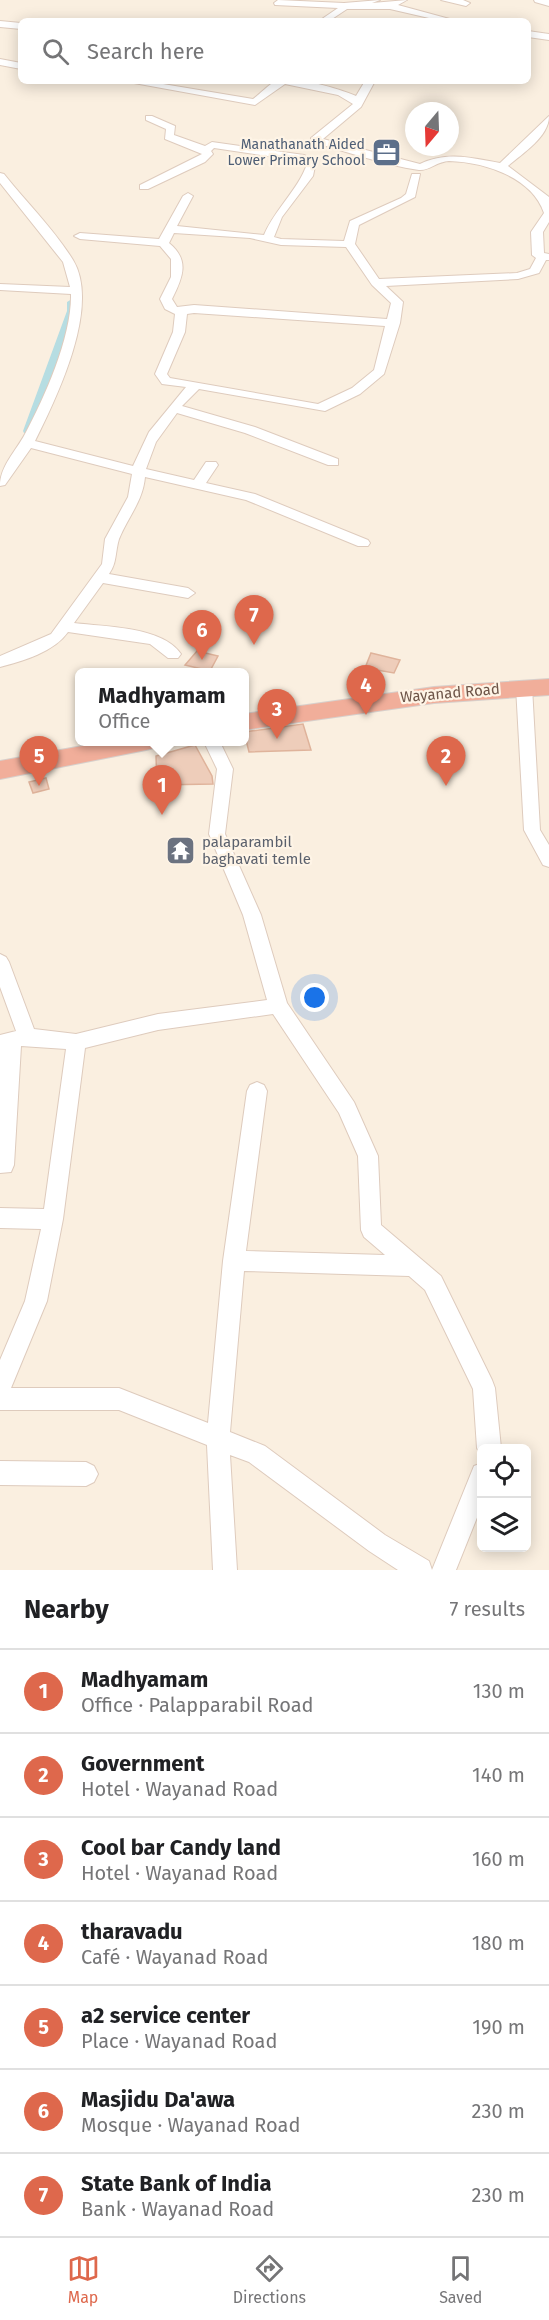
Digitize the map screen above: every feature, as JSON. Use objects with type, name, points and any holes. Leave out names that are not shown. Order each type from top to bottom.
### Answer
[{"type":"highway","name":"Wayanad Road","points":[[249,721],[391,698],[549,687]]},
{"type":"highway","points":[[0,770],[121,746]]},
{"type":"street","points":[[328,18],[342,10],[344,6],[376,0]]},
{"type":"street","points":[[390,6],[403,0]]},
{"type":"street","points":[[445,0],[466,3]]},
{"type":"street","points":[[538,0],[549,3]]},
{"type":"street","points":[[278,3],[390,6],[440,18]]},
{"type":"street","points":[[0,24],[18,26]]},
{"type":"street","points":[[531,34],[549,37]]},
{"type":"street","points":[[0,62],[18,65]]},
{"type":"street","points":[[160,84],[255,102],[280,84]]},
{"type":"street","points":[[298,84],[341,93],[358,101]]},
{"type":"street","points":[[368,84],[357,105],[315,140],[421,167],[438,159],[450,158],[502,166],[544,197],[549,213],[537,232],[538,255],[545,256],[535,271],[518,276],[376,283]]},
{"type":"street","points":[[149,118],[171,128],[169,137],[206,150]]},
{"type":"street","points":[[502,166],[530,142],[549,119]]},
{"type":"street","points":[[206,150],[212,145],[304,158],[312,163],[308,176],[277,217],[267,240]]},
{"type":"street","points":[[144,187],[201,160],[206,157],[206,150]]},
{"type":"street","points":[[0,176],[68,261],[77,291],[77,311],[51,388],[17,462],[0,482]]},
{"type":"street","points":[[181,311],[179,332],[161,374],[166,381],[320,408],[356,391],[380,371],[394,323],[397,302],[376,283],[349,244],[354,223],[405,200],[411,195],[416,176]]},
{"type":"street","points":[[528,184],[549,184]]},
{"type":"street","points":[[163,243],[188,196]]},
{"type":"street","points":[[171,229],[250,236],[267,240],[349,244]]},
{"type":"street","points":[[80,236],[163,243],[175,254],[177,263],[176,284],[166,299],[166,303],[172,309],[394,323]]},
{"type":"street","points":[[0,287],[77,291]]},
{"type":"street","points":[[0,662],[45,644],[65,627],[93,589],[109,564],[107,556],[122,517],[133,501],[140,466],[155,433],[196,385]]},
{"type":"street","points":[[174,408],[250,430],[333,462]]},
{"type":"street","points":[[27,443],[139,472],[177,476],[198,485],[250,497],[363,543]]},
{"type":"street","points":[[198,485],[211,465]]},
{"type":"street","points":[[98,578],[188,593]]},
{"type":"street","points":[[65,627],[154,639],[173,654]]},
{"type":"street","points":[[524,687],[532,831],[549,860]]},
{"type":"street","points":[[214,746],[225,769],[217,834],[252,915],[278,1006],[347,1108],[368,1156],[371,1230],[432,1283],[484,1388],[489,1444]]},
{"type":"street","points":[[0,962],[13,1040],[4,1165]]},
{"type":"street","points":[[13,1040],[76,1042],[158,1022],[278,1006]]},
{"type":"street","points":[[0,1386],[36,1301],[53,1219],[76,1042]]},
{"type":"street","points":[[225,1570],[218,1438],[234,1262],[257,1091]]},
{"type":"street","points":[[0,1218],[53,1219]]},
{"type":"street","points":[[234,1262],[413,1266]]},
{"type":"street","points":[[0,1399],[119,1399],[218,1438],[257,1454],[377,1543],[420,1570]]},
{"type":"street","points":[[0,1473],[86,1474]]},
{"type":"street","points":[[444,1570],[477,1487]]},
{"type":"building","points":[[197,651],[218,656],[212,668],[185,665]]},
{"type":"building","points":[[371,653],[400,660],[394,673],[365,668]]},
{"type":"building","points":[[303,724],[311,750],[249,752],[249,731]]},
{"type":"building","points":[[196,746],[212,776],[213,784],[157,785],[156,756]]},
{"type":"building","points":[[46,778],[49,789],[33,793],[29,782]]},
{"type":"waterway","points":[[28,431],[72,311],[72,302]]},
{"type":"place","name":"Manathanath Aided Lower Primary School","points":[[386,152]]},
{"type":"place","name":"State Bank of India","points":[[254,645]]},
{"type":"place","name":"Masjidu Da'awa","points":[[202,660]]},
{"type":"place","name":"tharavadu","points":[[366,715]]},
{"type":"place","name":"Cool bar Candy land","points":[[277,739]]},
{"type":"place","name":"a2 service center","points":[[39,786]]},
{"type":"place","name":"Government","points":[[446,786]]},
{"type":"place","name":"Madhyamam","points":[[162,815]]},
{"type":"place","name":"palaparambil baghavati temle","points":[[181,851]]}]
